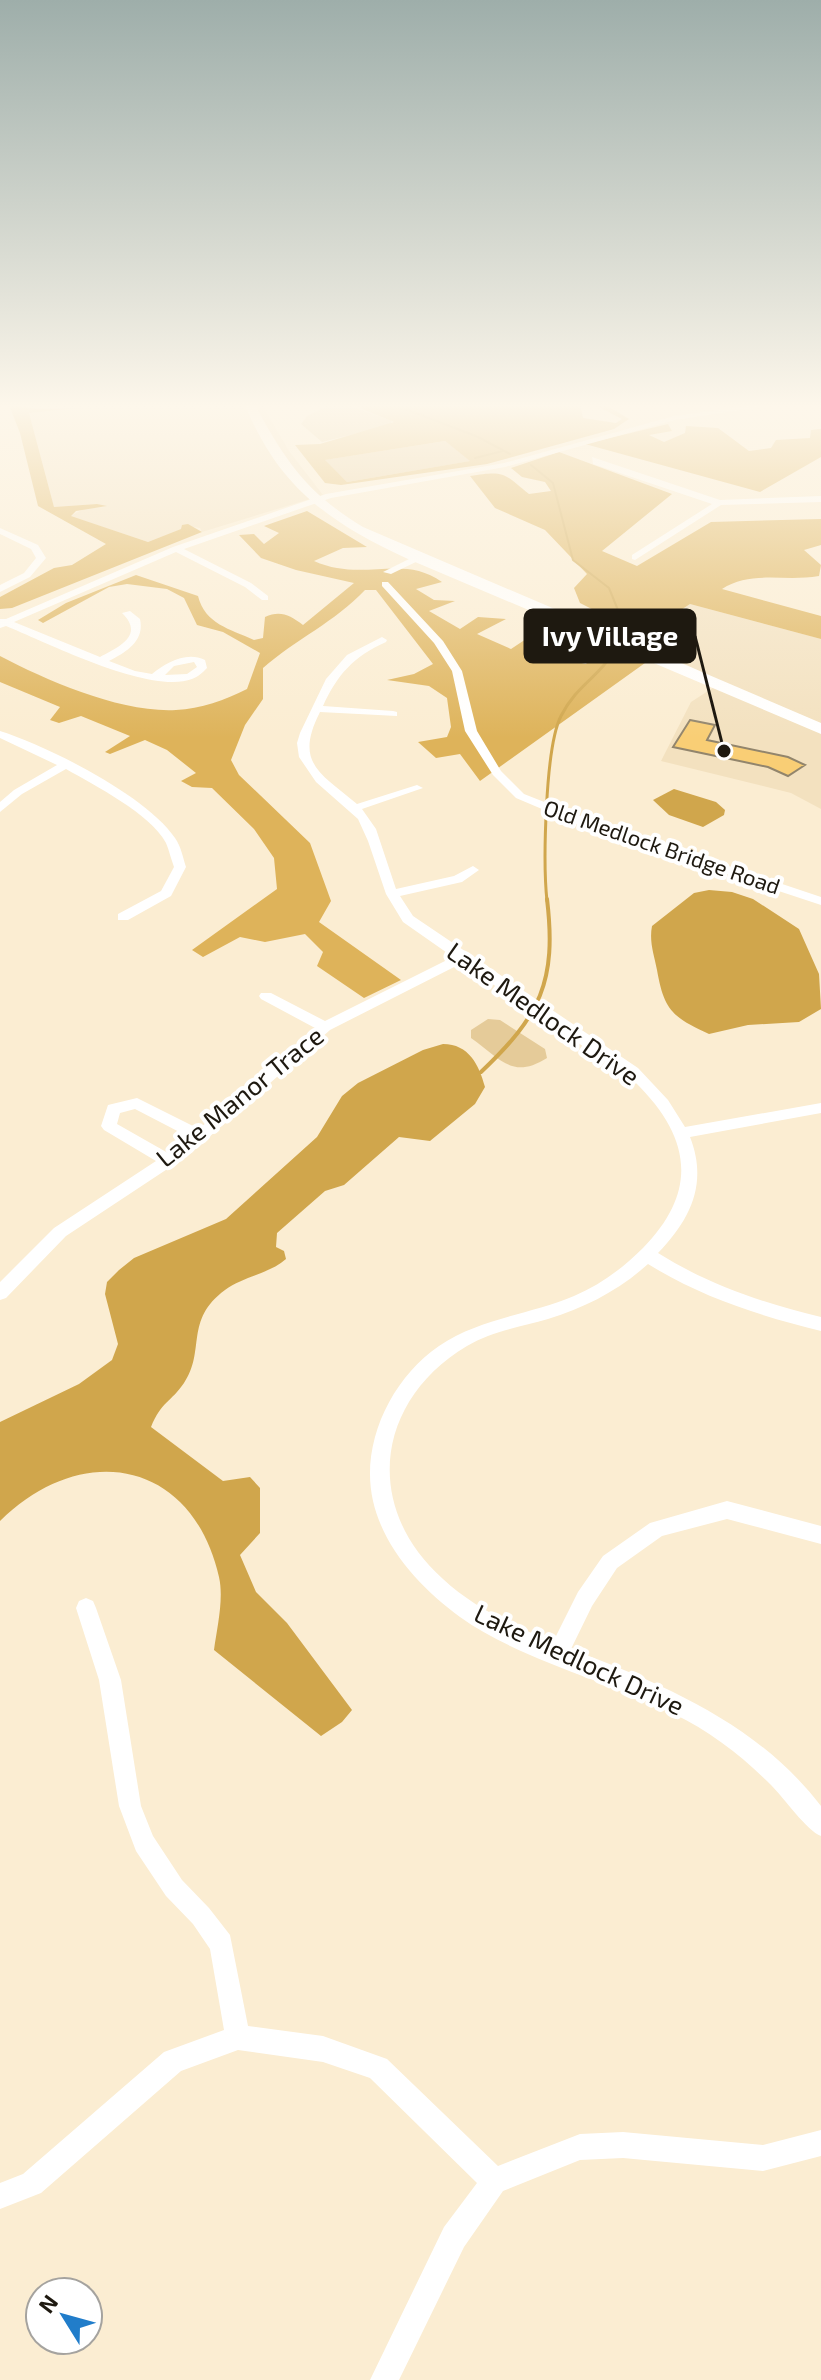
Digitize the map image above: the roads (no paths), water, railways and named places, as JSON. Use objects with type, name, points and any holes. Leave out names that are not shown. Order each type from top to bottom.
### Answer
[{"type":"highway","points":[[352,516],[419,557],[821,729]]},
{"type":"highway","points":[[357,516],[408,542],[821,717]]},
{"type":"street","points":[[2,622],[176,549],[270,516]]},
{"type":"street","points":[[635,557],[699,516]]},
{"type":"street","points":[[0,531],[35,547],[41,558],[27,575],[0,589]]},
{"type":"street","points":[[176,549],[248,585],[265,598]]},
{"type":"street","name":"Old Medlock Bridge Road","points":[[419,557],[387,578],[438,641],[457,671],[471,731],[497,773],[520,796],[586,823],[821,901]]},
{"type":"street","points":[[101,661],[130,643],[136,633],[135,619],[127,613]]},
{"type":"street","points":[[2,622],[132,674],[154,678]]},
{"type":"street","name":"Lake Medlock Drive","points":[[382,640],[340,664],[331,676],[303,744],[306,758],[315,773],[355,808],[370,828],[396,906],[408,919],[461,958],[539,1006],[646,1084],[682,1133],[691,1173],[678,1214],[647,1255],[614,1283],[556,1312],[463,1339],[427,1367],[398,1401],[386,1423],[382,1449],[383,1507],[414,1565],[444,1592],[490,1624],[686,1708],[762,1762],[803,1798],[821,1825]]},
{"type":"street","points":[[317,709],[393,714]]},
{"type":"street","points":[[0,734],[118,792],[170,836],[179,850],[180,868],[170,888],[151,905],[123,917]]},
{"type":"street","points":[[0,808],[18,792],[65,765]]},
{"type":"street","points":[[355,808],[417,788]]},
{"type":"street","points":[[392,894],[458,879],[473,870]]},
{"type":"street","name":"Lake Manor Trace","points":[[1,1290],[60,1232],[200,1136],[325,1027],[461,958]]},
{"type":"street","points":[[266,996],[325,1027]]},
{"type":"street","points":[[168,1160],[109,1126],[113,1109],[137,1103],[200,1136]]},
{"type":"street","points":[[682,1133],[819,1112]]},
{"type":"street","points":[[647,1255],[698,1286],[736,1302],[821,1324]]},
{"type":"street","points":[[558,1654],[585,1599],[610,1562],[657,1529],[727,1510],[821,1535]]},
{"type":"street","points":[[86,1608],[110,1680],[130,1806],[144,1843],[174,1888],[201,1916],[221,1944],[238,2037]]},
{"type":"street","points":[[0,2196],[32,2184],[173,2061],[238,2037],[323,2049],[378,2068],[494,2181]]},
{"type":"street","points":[[384,2380],[454,2237],[494,2181],[580,2147],[623,2145],[763,2158],[821,2143]]},
{"type":"waterway","points":[[562,516],[573,560],[609,588],[622,619]]},
{"type":"waterway","points":[[547,901],[546,806],[556,731],[570,702],[607,662],[619,636],[622,619]]},
{"type":"waterway","points":[[481,1072],[518,1033],[540,996],[549,953],[547,899]]},
{"type":"place","name":"Ivy Village","points":[[724,751]]}]
